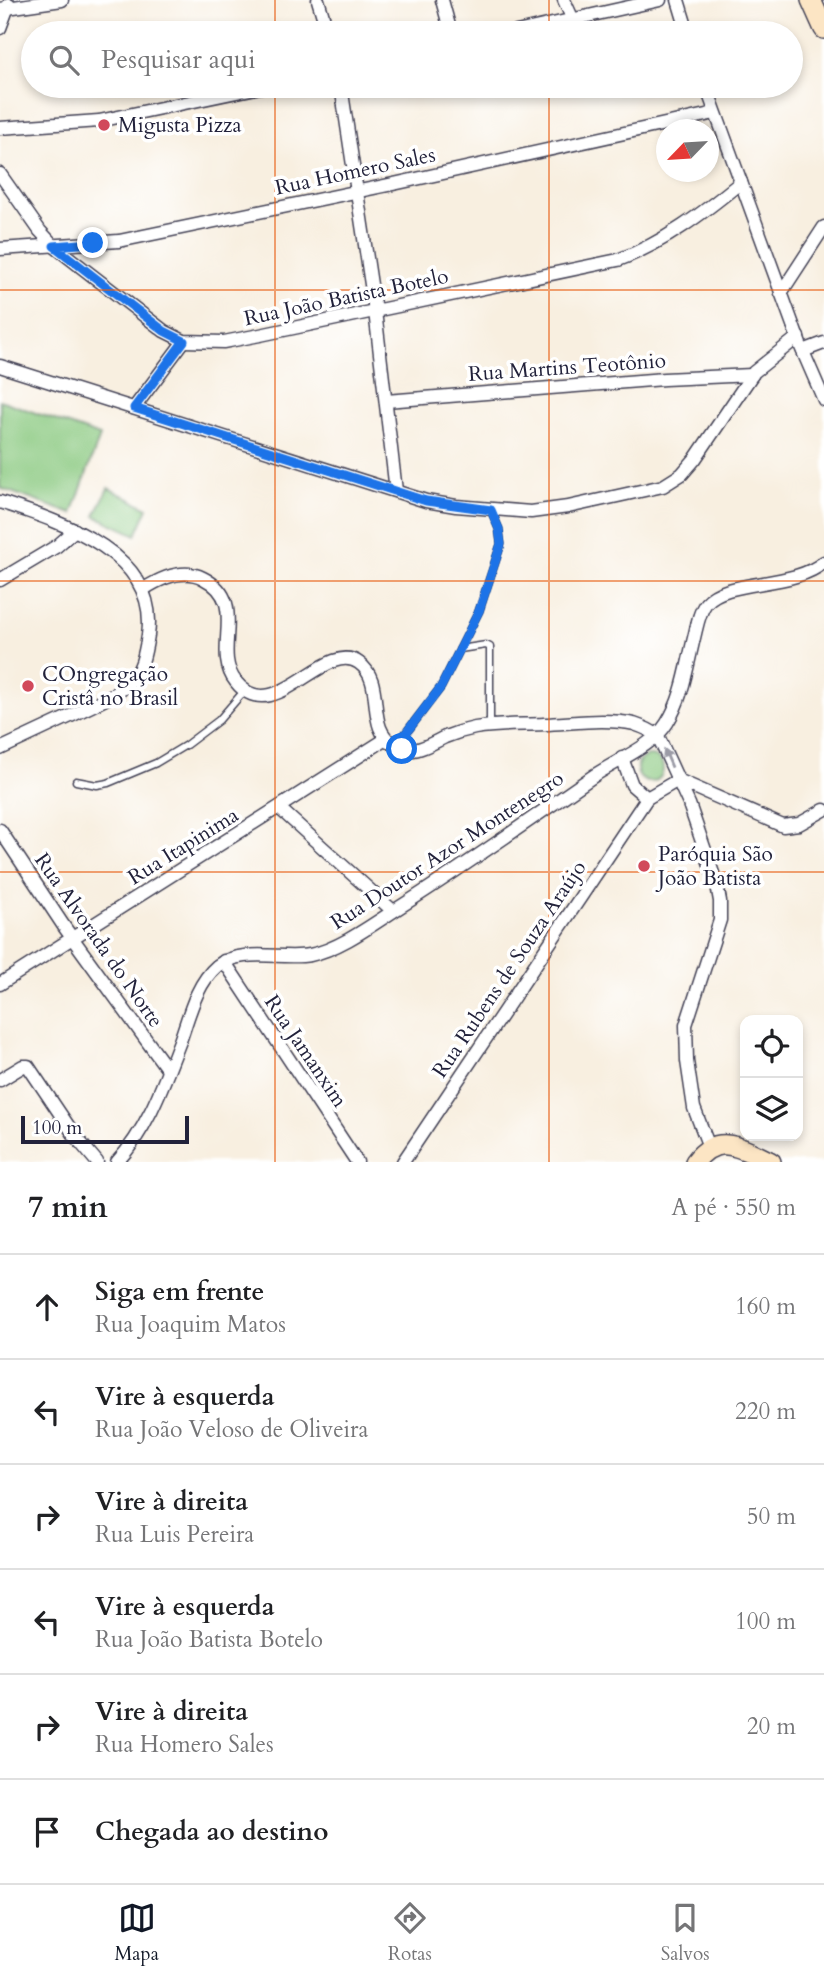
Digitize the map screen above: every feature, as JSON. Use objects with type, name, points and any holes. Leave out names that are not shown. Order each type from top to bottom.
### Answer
[{"type":"street","points":[[0,27],[6,6],[62,0]]},
{"type":"street","points":[[318,0],[324,21]]},
{"type":"street","points":[[442,0],[448,21]]},
{"type":"street","points":[[564,0],[573,20]]},
{"type":"street","points":[[568,21],[660,0]]},
{"type":"street","points":[[678,0],[684,21]]},
{"type":"street","points":[[811,0],[824,29]]},
{"type":"street","points":[[0,128],[99,121],[208,98]]},
{"type":"street","points":[[343,98],[375,311],[396,491]]},
{"type":"street","points":[[710,98],[797,337],[823,397]]},
{"type":"street","name":"Rua Homero Sales","points":[[0,249],[119,241],[715,113]]},
{"type":"street","name":"Rua João Batista Botelo","points":[[0,174],[40,231],[54,246],[164,331],[184,341],[224,342],[586,269],[618,260],[663,239],[707,210],[741,183]]},
{"type":"street","points":[[781,293],[824,227]]},
{"type":"street","points":[[0,366],[426,501],[491,510],[531,512],[568,507],[663,486],[681,474],[695,459],[752,375],[797,337]]},
{"type":"street","points":[[134,408],[184,341]]},
{"type":"street","points":[[803,351],[824,343]]},
{"type":"street","name":"Rua Martins Teotônio","points":[[386,401],[752,375]]},
{"type":"street","points":[[0,502],[75,530],[96,541],[116,557],[144,589],[149,627],[145,655],[130,683],[111,696],[0,749]]},
{"type":"street","points":[[0,580],[57,546],[75,530]]},
{"type":"street","points":[[658,736],[674,711],[684,682],[699,617],[706,603],[746,586],[806,574],[824,562]]},
{"type":"street","points":[[144,589],[174,575],[196,574],[212,582],[222,592],[227,604],[229,669],[236,682],[257,695],[272,695],[292,686],[334,660],[346,657],[358,662],[368,671],[374,685],[376,715],[381,732],[391,743],[408,751],[419,750],[457,732],[490,726],[608,722],[633,724],[649,729],[658,736],[709,862],[721,908],[720,920],[686,1025],[687,1061],[702,1155],[719,1144],[733,1145],[771,1162]]},
{"type":"street","name":"Rua Doutor Azor Montenegro","points":[[224,961],[237,957],[310,955],[330,949],[393,911],[658,736]]},
{"type":"street","name":"Rua Itapinima","points":[[0,984],[279,808],[391,743]]},
{"type":"street","points":[[622,758],[632,785],[647,798],[678,780]]},
{"type":"street","points":[[678,780],[783,826],[799,824],[824,810]]},
{"type":"street","name":"Rua Rubens de Souza Araújo","points":[[402,1162],[647,798]]},
{"type":"street","points":[[279,808],[393,911]]},
{"type":"street","name":"Rua Alvorada do Norte","points":[[0,830],[73,939],[168,1070]]},
{"type":"street","points":[[117,1162],[142,1125],[168,1070],[194,1000],[208,975],[224,961]]},
{"type":"street","name":"Rua Jamanxim","points":[[224,961],[357,1162]]},
{"type":"street","points":[[0,1080],[23,1066],[28,1066],[75,1136],[97,1162]]},
{"type":"lane","points":[[391,743],[441,687],[479,611],[501,544],[499,529],[491,510]]},
{"type":"lane","points":[[460,649],[489,646],[490,726]]},
{"type":"lane","points":[[76,781],[96,785],[108,783],[174,753],[219,720],[245,690]]},
{"type":"green space","points":[[0,400],[100,436],[72,514],[0,488]]},
{"type":"green space","points":[[108,488],[148,508],[136,535],[95,516]]},
{"type":"green space","points":[[650,756],[659,760],[663,769],[659,778],[650,782],[641,778],[637,769],[641,760]]},
{"type":"place","name":"Migusta Pizza","points":[[104,125]]},
{"type":"place","name":"COngregação Cristâ no Brasil","points":[[28,686]]},
{"type":"place","name":"Paróquia São João Batista","points":[[644,866]]},
{"type":"route","points":[[93,243],[54,246],[164,331],[184,341],[134,408],[426,501],[491,510],[499,529],[501,544],[479,611],[441,687],[396,746],[402,749]]}]
